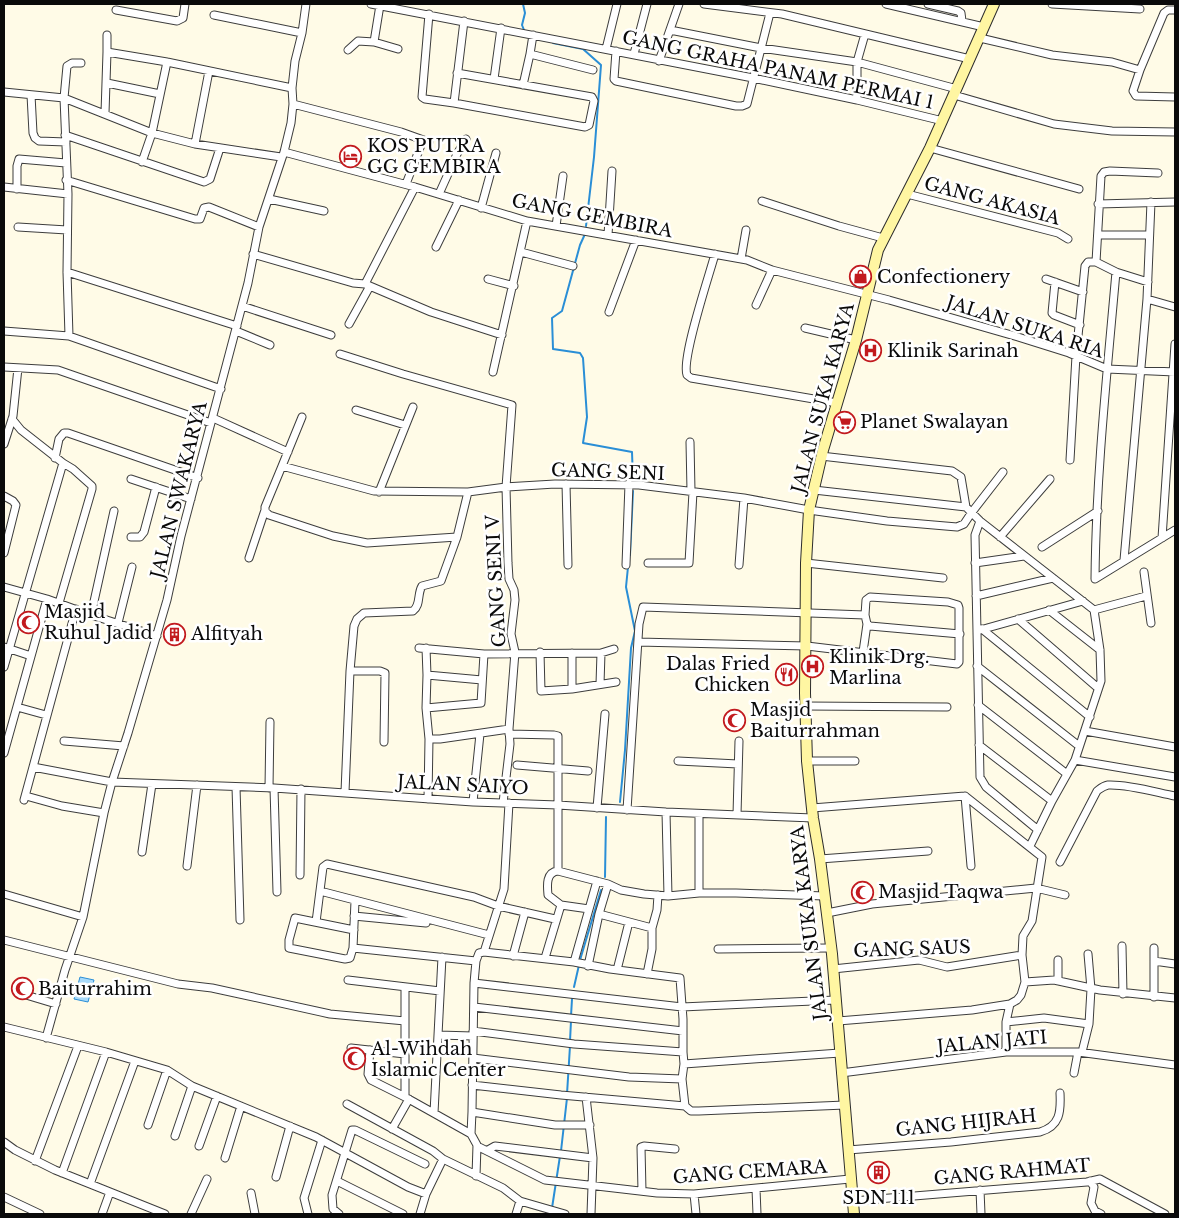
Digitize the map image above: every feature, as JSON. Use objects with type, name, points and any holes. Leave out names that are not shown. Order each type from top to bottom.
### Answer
[{"type":"main road","name":"JALAN SUKA KARYA","points":[[854,1214],[831,948],[820,859],[812,813],[807,761],[805,706],[807,646],[806,563],[810,510],[821,456],[856,340],[878,250],[930,148],[994,4]]},
{"type":"street","points":[[116,10],[177,21],[182,18],[185,4]]},
{"type":"street","name":"JALAN SWAKARYA","points":[[46,1038],[65,970],[83,917],[112,782],[157,636],[248,283],[252,254],[259,227],[282,155],[293,104],[292,88],[295,60],[302,34],[306,4]]},
{"type":"street","name":"GANG GRAHA PANAM PERMAI 1","points":[[371,4],[753,78],[857,100],[942,121]]},
{"type":"street","points":[[606,49],[617,4]]},
{"type":"street","points":[[634,54],[647,4]]},
{"type":"street","points":[[659,61],[680,4]]},
{"type":"street","points":[[704,4],[770,13],[970,59]]},
{"type":"street","points":[[886,4],[984,27]]},
{"type":"street","points":[[928,4],[958,11],[961,13],[962,22]]},
{"type":"street","points":[[1052,4],[1140,9]]},
{"type":"street","points":[[374,42],[380,6]]},
{"type":"street","points":[[1175,10],[1168,10],[1164,13],[1140,70],[1133,92],[1136,96],[1175,97]]},
{"type":"street","points":[[616,51],[614,78],[616,82],[742,106],[746,104],[770,13]]},
{"type":"street","points":[[429,14],[422,97],[585,127],[589,125],[594,101],[592,97],[458,73]]},
{"type":"street","points":[[214,15],[302,34]]},
{"type":"street","points":[[454,103],[464,21]]},
{"type":"street","points":[[494,79],[501,28]]},
{"type":"street","points":[[670,30],[760,48],[858,62],[1054,124],[1112,131],[1175,132]]},
{"type":"street","points":[[857,100],[858,62],[865,34]]},
{"type":"street","points":[[105,113],[108,35]]},
{"type":"street","points":[[523,84],[533,35]]},
{"type":"street","points":[[980,38],[1052,55],[1112,62],[1140,70]]},
{"type":"street","points":[[348,50],[358,41],[374,42],[398,49]]},
{"type":"street","points":[[107,52],[209,70],[292,88]]},
{"type":"street","points":[[530,54],[593,70]]},
{"type":"street","points":[[142,162],[152,133],[166,62]]},
{"type":"street","points":[[69,336],[67,272],[68,194],[64,98],[67,66],[72,63],[81,63]]},
{"type":"street","points":[[196,144],[209,70]]},
{"type":"street","points":[[106,83],[160,94]]},
{"type":"street","name":"GANG GEMBIRA","points":[[4,92],[64,98],[152,133],[196,144],[282,155],[406,184],[527,221],[740,259],[772,270],[868,295]]},
{"type":"street","points":[[32,95],[33,133],[39,141],[66,138],[204,182],[210,179],[220,148]]},
{"type":"street","points":[[293,104],[401,132],[426,141],[406,184]]},
{"type":"street","points":[[440,194],[457,154],[466,139]]},
{"type":"street","points":[[930,148],[1079,189]]},
{"type":"street","points":[[481,208],[496,153]]},
{"type":"street","points":[[17,189],[17,166],[19,159],[66,163]]},
{"type":"street","points":[[608,235],[612,171]]},
{"type":"street","points":[[1096,262],[1101,176],[1104,172],[1158,173]]},
{"type":"street","points":[[556,226],[563,176]]},
{"type":"street","points":[[66,180],[195,219],[200,219],[204,208],[209,207],[259,227]]},
{"type":"street","points":[[349,324],[370,276],[415,187]]},
{"type":"street","points":[[4,188],[68,194]]},
{"type":"street","name":"GANG AKASIA","points":[[907,194],[1058,233],[1068,239]]},
{"type":"street","points":[[268,199],[324,211]]},
{"type":"street","points":[[436,247],[459,200]]},
{"type":"street","points":[[762,201],[839,226],[884,238]]},
{"type":"street","points":[[1124,560],[1147,298],[1151,202]]},
{"type":"street","points":[[1098,204],[1175,202]]},
{"type":"street","points":[[493,372],[514,286],[527,221]]},
{"type":"street","points":[[18,227],[67,230]]},
{"type":"street","points":[[740,259],[746,230]]},
{"type":"street","points":[[1098,235],[1149,235]]},
{"type":"street","points":[[609,312],[636,240]]},
{"type":"street","points":[[520,252],[573,266]]},
{"type":"street","points":[[252,254],[367,286],[430,312],[502,335]]},
{"type":"street","points":[[715,254],[698,311],[686,364],[686,374],[688,377],[837,403]]},
{"type":"street","points":[[1070,460],[1076,356],[1085,264],[1096,262],[1116,272],[1148,282]]},
{"type":"street","points":[[756,305],[772,270]]},
{"type":"street","points":[[67,272],[236,329],[270,345]]},
{"type":"street","points":[[1116,272],[1107,369],[1095,578],[1175,530]]},
{"type":"street","points":[[1046,279],[1083,292]]},
{"type":"street","points":[[488,280],[514,286]]},
{"type":"street","points":[[1055,282],[1052,313],[1080,325]]},
{"type":"street","name":"JALAN SUKA RIA","points":[[868,295],[1018,337],[1076,356],[1107,369],[1174,372]]},
{"type":"street","points":[[1147,298],[1175,307]]},
{"type":"street","points":[[242,306],[331,335]]},
{"type":"street","points":[[805,328],[856,340]]},
{"type":"street","points":[[4,331],[69,336],[221,389]]},
{"type":"street","points":[[1162,538],[1175,344]]},
{"type":"street","name":"GANG SENI V","points":[[340,354],[512,405],[506,487],[509,579],[514,590],[515,600],[512,634],[515,652],[509,731],[504,889],[484,952]]},
{"type":"street","points":[[4,366],[58,370],[212,421],[288,452]]},
{"type":"street","points":[[4,444],[12,419],[18,368]]},
{"type":"street","points":[[379,492],[413,407]]},
{"type":"street","points":[[356,410],[405,425]]},
{"type":"street","points":[[249,558],[265,510],[302,417]]},
{"type":"street","points":[[12,419],[21,430],[55,458],[73,469],[92,486],[59,603]]},
{"type":"street","points":[[55,458],[60,437],[64,433],[68,433],[198,478]]},
{"type":"street","points":[[648,563],[689,563],[692,492],[690,442]]},
{"type":"street","points":[[821,456],[952,471],[961,477],[969,509],[980,521],[1094,610],[1100,650],[1100,681],[1075,760],[1030,846]]},
{"type":"street","points":[[4,667],[7,648],[64,463]]},
{"type":"street","name":"GANG SENI","points":[[282,466],[379,492],[468,492],[506,487],[566,484],[629,484],[744,498],[887,521],[956,527],[964,524],[969,509],[1003,472]]},
{"type":"street","points":[[131,479],[191,499]]},
{"type":"street","points":[[1000,537],[1050,479]]},
{"type":"street","points":[[566,484],[568,565]]},
{"type":"street","points":[[626,565],[629,484]]},
{"type":"street","points":[[130,537],[140,536],[144,532],[156,487]]},
{"type":"street","points":[[814,490],[969,509]]},
{"type":"street","points":[[345,792],[350,671],[354,626],[364,613],[410,612],[415,610],[422,586],[441,581],[457,537],[468,492]]},
{"type":"street","points":[[4,496],[16,505],[4,553]]},
{"type":"street","points":[[739,565],[744,498]]},
{"type":"street","points":[[265,510],[269,515],[333,536],[368,543],[457,537]]},
{"type":"street","points":[[91,615],[114,511]]},
{"type":"street","points":[[1042,547],[1098,511]]},
{"type":"street","points":[[980,521],[975,535],[976,596],[980,630],[977,666],[980,777],[984,785],[1038,830]]},
{"type":"street","points":[[975,563],[1024,556]]},
{"type":"street","points":[[806,563],[943,578]]},
{"type":"street","points":[[118,623],[132,567]]},
{"type":"street","points":[[1144,572],[1151,623]]},
{"type":"street","points":[[976,596],[1053,578]]},
{"type":"street","points":[[4,586],[157,636]]},
{"type":"street","points":[[1094,610],[1146,596]]},
{"type":"street","points":[[638,642],[807,646],[958,664],[960,634],[958,606],[948,602],[868,597],[866,600],[865,615],[867,624],[863,652]]},
{"type":"street","points":[[4,753],[7,731],[17,706],[47,599]]},
{"type":"street","points":[[980,630],[1083,601]]},
{"type":"street","points":[[627,810],[641,608],[865,615]]},
{"type":"street","points":[[76,609],[25,798],[104,813]]},
{"type":"street","points":[[1049,610],[1100,650]]},
{"type":"street","points":[[1018,620],[1098,688]]},
{"type":"street","points":[[867,624],[871,626],[960,634]]},
{"type":"street","points":[[980,630],[1090,717]]},
{"type":"street","points":[[7,648],[31,656]]},
{"type":"street","points":[[428,799],[427,675],[423,648],[484,654],[515,652],[600,653],[614,649]]},
{"type":"street","points":[[540,652],[541,691],[572,689],[616,682]]},
{"type":"street","points":[[572,653],[572,689]]},
{"type":"street","points":[[600,653],[600,684]]},
{"type":"street","points":[[426,708],[481,703],[484,654]]},
{"type":"street","points":[[977,666],[1078,746]]},
{"type":"street","points":[[350,671],[380,671],[385,673],[384,742]]},
{"type":"street","points":[[427,675],[482,680]]},
{"type":"street","points":[[978,705],[1066,774]]},
{"type":"street","points":[[17,706],[46,715]]},
{"type":"street","points":[[805,706],[947,707]]},
{"type":"street","points":[[597,808],[605,714]]},
{"type":"street","points":[[270,722],[277,892]]},
{"type":"street","points":[[429,739],[509,731],[558,736],[558,871]]},
{"type":"street","points":[[1085,731],[1175,747]]},
{"type":"street","points":[[474,802],[480,734]]},
{"type":"street","points":[[64,740],[124,746]]},
{"type":"street","points":[[737,815],[739,741]]},
{"type":"street","points":[[979,745],[1052,801]]},
{"type":"street","points":[[1075,760],[1175,777]]},
{"type":"street","points":[[678,761],[738,764]]},
{"type":"street","points":[[807,761],[855,761]]},
{"type":"street","points":[[517,765],[588,771]]},
{"type":"street","name":"JALAN SAIYO","points":[[33,767],[112,782],[300,789],[474,802],[699,814],[812,813],[965,796]]},
{"type":"street","points":[[142,852],[152,784]]},
{"type":"street","points":[[187,866],[197,785]]},
{"type":"street","points":[[1060,862],[1097,791],[1102,787],[1107,785],[1175,796]]},
{"type":"street","points":[[236,787],[240,920]]},
{"type":"street","points":[[300,789],[300,875]]},
{"type":"street","points":[[838,1021],[972,1010],[1010,1004],[1020,997],[1025,982],[1022,955],[1023,936],[1032,921],[1042,857],[965,796]]},
{"type":"street","points":[[965,796],[970,866]]},
{"type":"street","points":[[666,812],[668,896]]},
{"type":"street","points":[[699,814],[699,894]]},
{"type":"street","points":[[820,859],[928,851]]},
{"type":"street","points":[[316,922],[323,867],[329,864],[474,897],[498,906],[555,919]]},
{"type":"street","points":[[589,909],[561,905],[548,895],[547,886],[550,874],[558,871],[608,884],[621,890],[668,896],[699,894],[825,896]]},
{"type":"street","points":[[581,964],[589,909],[597,881]]},
{"type":"street","points":[[581,964],[608,884]]},
{"type":"street","points":[[827,913],[872,904],[1036,888],[1065,895]]},
{"type":"street","points":[[320,892],[489,936]]},
{"type":"street","points":[[4,894],[83,917]]},
{"type":"street","points":[[648,974],[652,949],[652,928],[657,910],[658,895]]},
{"type":"street","points":[[354,930],[295,918],[289,940],[289,948],[350,958],[353,948],[354,930],[354,916],[355,901]]},
{"type":"street","points":[[545,958],[555,919],[561,905]]},
{"type":"street","points":[[513,956],[525,912]]},
{"type":"street","points":[[599,914],[652,928]]},
{"type":"street","points":[[354,916],[448,926]]},
{"type":"street","points":[[617,970],[629,922]]},
{"type":"street","points":[[4,940],[178,984],[212,988],[330,1014],[405,1021]]},
{"type":"street","points":[[1122,946],[1123,994]]},
{"type":"street","points":[[353,948],[476,961]]},
{"type":"street","points":[[718,949],[831,948]]},
{"type":"street","points":[[1154,948],[1154,996]]},
{"type":"street","points":[[476,1176],[477,1146],[471,1134],[474,983],[476,961],[479,953],[484,952],[545,958],[680,978],[684,1064],[682,1079],[685,1106],[690,1111],[845,1105]]},
{"type":"street","points":[[1074,1073],[1089,1024],[1091,989],[1088,954]]},
{"type":"street","name":"GANG SAUS","points":[[833,969],[919,960],[947,967],[1022,955]]},
{"type":"street","points":[[434,1113],[442,957]]},
{"type":"street","points":[[1058,960],[1058,981]]},
{"type":"street","points":[[1154,961],[1175,964]]},
{"type":"street","points":[[348,980],[440,991]]},
{"type":"street","points":[[1025,982],[1058,981],[1123,994],[1175,998]]},
{"type":"street","points":[[474,983],[682,1007],[836,1000]]},
{"type":"street","points":[[392,1129],[407,1098],[405,987]]},
{"type":"street","points":[[26,995],[56,1004]]},
{"type":"street","points":[[1006,1052],[1006,1022],[1010,1004]]},
{"type":"street","points":[[474,1007],[683,1031]]},
{"type":"street","points":[[1006,1022],[1044,1018],[1089,1024]]},
{"type":"street","points":[[4,1027],[106,1052],[167,1070],[192,1086],[322,1140],[408,1187],[426,1194]]},
{"type":"street","points":[[438,1035],[473,1034],[683,1052]]},
{"type":"street","points":[[35,1161],[78,1046]]},
{"type":"street","points":[[352,1048],[405,1054]]},
{"type":"street","points":[[370,1050],[369,1079],[471,1134]]},
{"type":"street","points":[[62,1173],[106,1052]]},
{"type":"street","name":"JALAN JATI","points":[[841,1073],[1006,1052],[1080,1052],[1175,1065]]},
{"type":"street","points":[[684,1064],[840,1053]]},
{"type":"street","points":[[473,1058],[629,1077],[682,1079]]},
{"type":"street","points":[[90,1184],[135,1061]]},
{"type":"street","points":[[148,1125],[167,1070]]},
{"type":"street","points":[[472,1085],[561,1096],[685,1106]]},
{"type":"street","points":[[175,1136],[192,1086]]},
{"type":"street","name":"GANG HIJRAH","points":[[848,1150],[1040,1132],[1050,1129],[1057,1119],[1061,1109],[1060,1093]]},
{"type":"street","points":[[199,1146],[216,1096]]},
{"type":"street","points":[[586,1097],[593,1158],[591,1214]]},
{"type":"street","points":[[347,1104],[433,1151],[443,1159],[503,1188],[520,1201],[565,1214]]},
{"type":"street","points":[[225,1158],[241,1106]]},
{"type":"street","points":[[472,1112],[555,1125],[590,1125]]},
{"type":"street","points":[[276,1177],[290,1126]]},
{"type":"street","points":[[339,1214],[334,1211],[332,1195],[350,1132],[353,1130],[425,1164]]},
{"type":"street","points":[[308,1214],[304,1198],[322,1140]]},
{"type":"street","points":[[4,1142],[35,1161],[165,1214]]},
{"type":"street","points":[[477,1146],[488,1150],[495,1146],[593,1158]]},
{"type":"street","points":[[642,1191],[641,1147],[675,1149]]},
{"type":"street","name":"GANG CEMARA","points":[[488,1150],[546,1180],[657,1193],[694,1194],[850,1179]]},
{"type":"street","points":[[420,1214],[426,1194],[443,1159]]},
{"type":"street","points":[[191,1214],[207,1179]]},
{"type":"street","name":"GANG RAHMAT","points":[[853,1201],[1090,1182],[1100,1179],[1165,1214]]},
{"type":"street","points":[[337,1182],[403,1214]]},
{"type":"street","points":[[1090,1182],[1094,1187],[1091,1199],[1092,1208],[1101,1214]]},
{"type":"street","points":[[756,1189],[757,1214]]},
{"type":"street","points":[[980,1190],[981,1214]]},
{"type":"street","points":[[102,1214],[110,1192]]},
{"type":"street","points":[[251,1193],[255,1214]]},
{"type":"street","points":[[694,1194],[696,1214]]},
{"type":"street","points":[[4,1197],[40,1214]]},
{"type":"street","points":[[516,1214],[520,1201]]},
{"type":"water","points":[[80,977],[94,980],[88,1002],[74,999]]},
{"type":"waterway","points":[[523,4],[525,13],[522,25],[524,30]]},
{"type":"waterway","points":[[553,43],[583,49],[601,65],[594,157],[586,226]]},
{"type":"waterway","points":[[585,234],[580,245],[562,311],[552,318],[553,349],[580,353],[583,358],[587,417],[583,443],[632,452],[633,481]]},
{"type":"waterway","points":[[630,555],[633,491]]},
{"type":"waterway","points":[[620,802],[631,648],[635,631],[626,587],[628,567]]},
{"type":"waterway","points":[[605,877],[606,817]]},
{"type":"waterway","points":[[580,960],[601,890]]},
{"type":"waterway","points":[[574,987],[579,965]]},
{"type":"waterway","points":[[571,1016],[572,999]]},
{"type":"waterway","points":[[570,1041],[571,1021]]},
{"type":"waterway","points":[[567,1094],[570,1046]]},
{"type":"waterway","points":[[561,1151],[567,1098]]},
{"type":"waterway","points":[[552,1208],[560,1156]]},
{"type":"place","name":"KOS PUTRA GG GEMBIRA","points":[[351,156]]},
{"type":"place","name":"Confectionery","points":[[861,277]]},
{"type":"place","name":"Klinik Sarinah","points":[[871,351]]},
{"type":"place","name":"Planet Swalayan","points":[[844,422]]},
{"type":"place","name":"Masjid Ruhul Jadid","points":[[28,622]]},
{"type":"place","name":"Alfityah","points":[[175,634]]},
{"type":"place","name":"Klinik Drg. Marlina","points":[[813,667]]},
{"type":"place","name":"Dalas Fried Chicken","points":[[786,674]]},
{"type":"place","name":"Masjid Baiturrahman","points":[[734,720]]},
{"type":"place","name":"Masjid Taqwa","points":[[862,892]]},
{"type":"place","name":"Baiturrahim","points":[[22,989]]},
{"type":"place","name":"Al-Wihdah Islamic Center","points":[[355,1059]]},
{"type":"place","name":"SDN 111","points":[[879,1173]]}]
